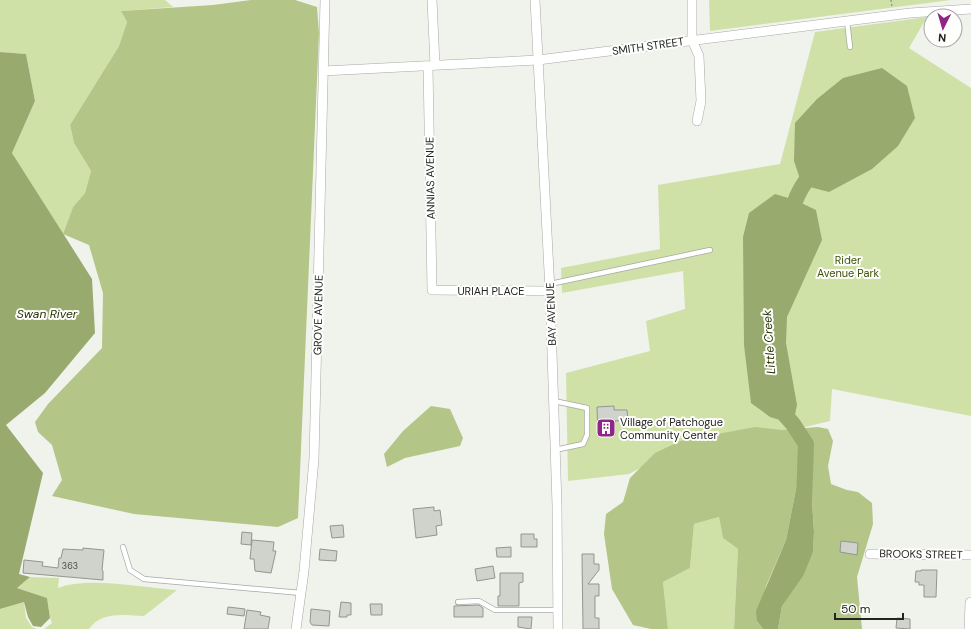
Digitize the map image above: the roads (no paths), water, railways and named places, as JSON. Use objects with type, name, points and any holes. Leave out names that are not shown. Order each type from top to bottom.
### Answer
[{"type":"street","name":"GROVE AVENUE","points":[[296,629],[314,459],[325,0]]},
{"type":"street","name":"ANNIAS AVENUE","points":[[432,0],[432,290]]},
{"type":"street","name":"BAY AVENUE","points":[[535,0],[550,287],[554,401],[558,629]]},
{"type":"street","points":[[692,0],[692,40],[699,56],[701,101],[697,121]]},
{"type":"street","name":"SMITH STREET","points":[[323,71],[538,60],[948,9],[971,9]]},
{"type":"street","name":"URIAH PLACE","points":[[432,290],[550,287]]},
{"type":"street","name":"BROOKS STREET","points":[[870,554],[971,555]]},
{"type":"street","points":[[970,629],[971,603]]},
{"type":"lane","points":[[847,21],[850,47]]},
{"type":"lane","points":[[550,287],[710,250]]},
{"type":"lane","points":[[554,401],[587,408],[587,435],[583,444],[555,450]]},
{"type":"lane","points":[[123,547],[130,570],[144,579],[301,593]]},
{"type":"lane","points":[[458,602],[479,601],[495,610],[558,610]]},
{"type":"water","name":"Swan River","points":[[0,52],[26,54],[35,101],[12,153],[92,279],[95,333],[45,393],[6,425],[43,473],[19,574],[30,577],[17,588],[47,598],[50,618],[41,627],[33,626],[28,617],[24,602],[0,609]]},
{"type":"water","points":[[882,68],[907,86],[915,118],[898,146],[872,169],[829,192],[802,185],[794,161],[795,123],[817,99],[843,78]]},
{"type":"water","points":[[775,194],[795,200],[816,210],[822,240],[787,317],[786,343],[797,405],[793,424],[770,417],[751,403],[744,345],[743,237],[749,213]]},
{"type":"water","points":[[801,476],[811,485],[814,532],[813,552],[803,576],[782,606],[778,629],[763,629],[757,621],[756,611],[786,540],[796,489]]},
{"type":"waterway","name":"Little Creek","points":[[789,220],[799,192],[816,168]]},
{"type":"waterway","name":"Little Creek","points":[[778,407],[793,424],[806,444],[804,501]]},
{"type":"place","name":"Village of Patchogue Community Center","points":[[606,428]]},
{"type":"park label","name":"Rider Avenue Park","points":[[848,266]]}]
